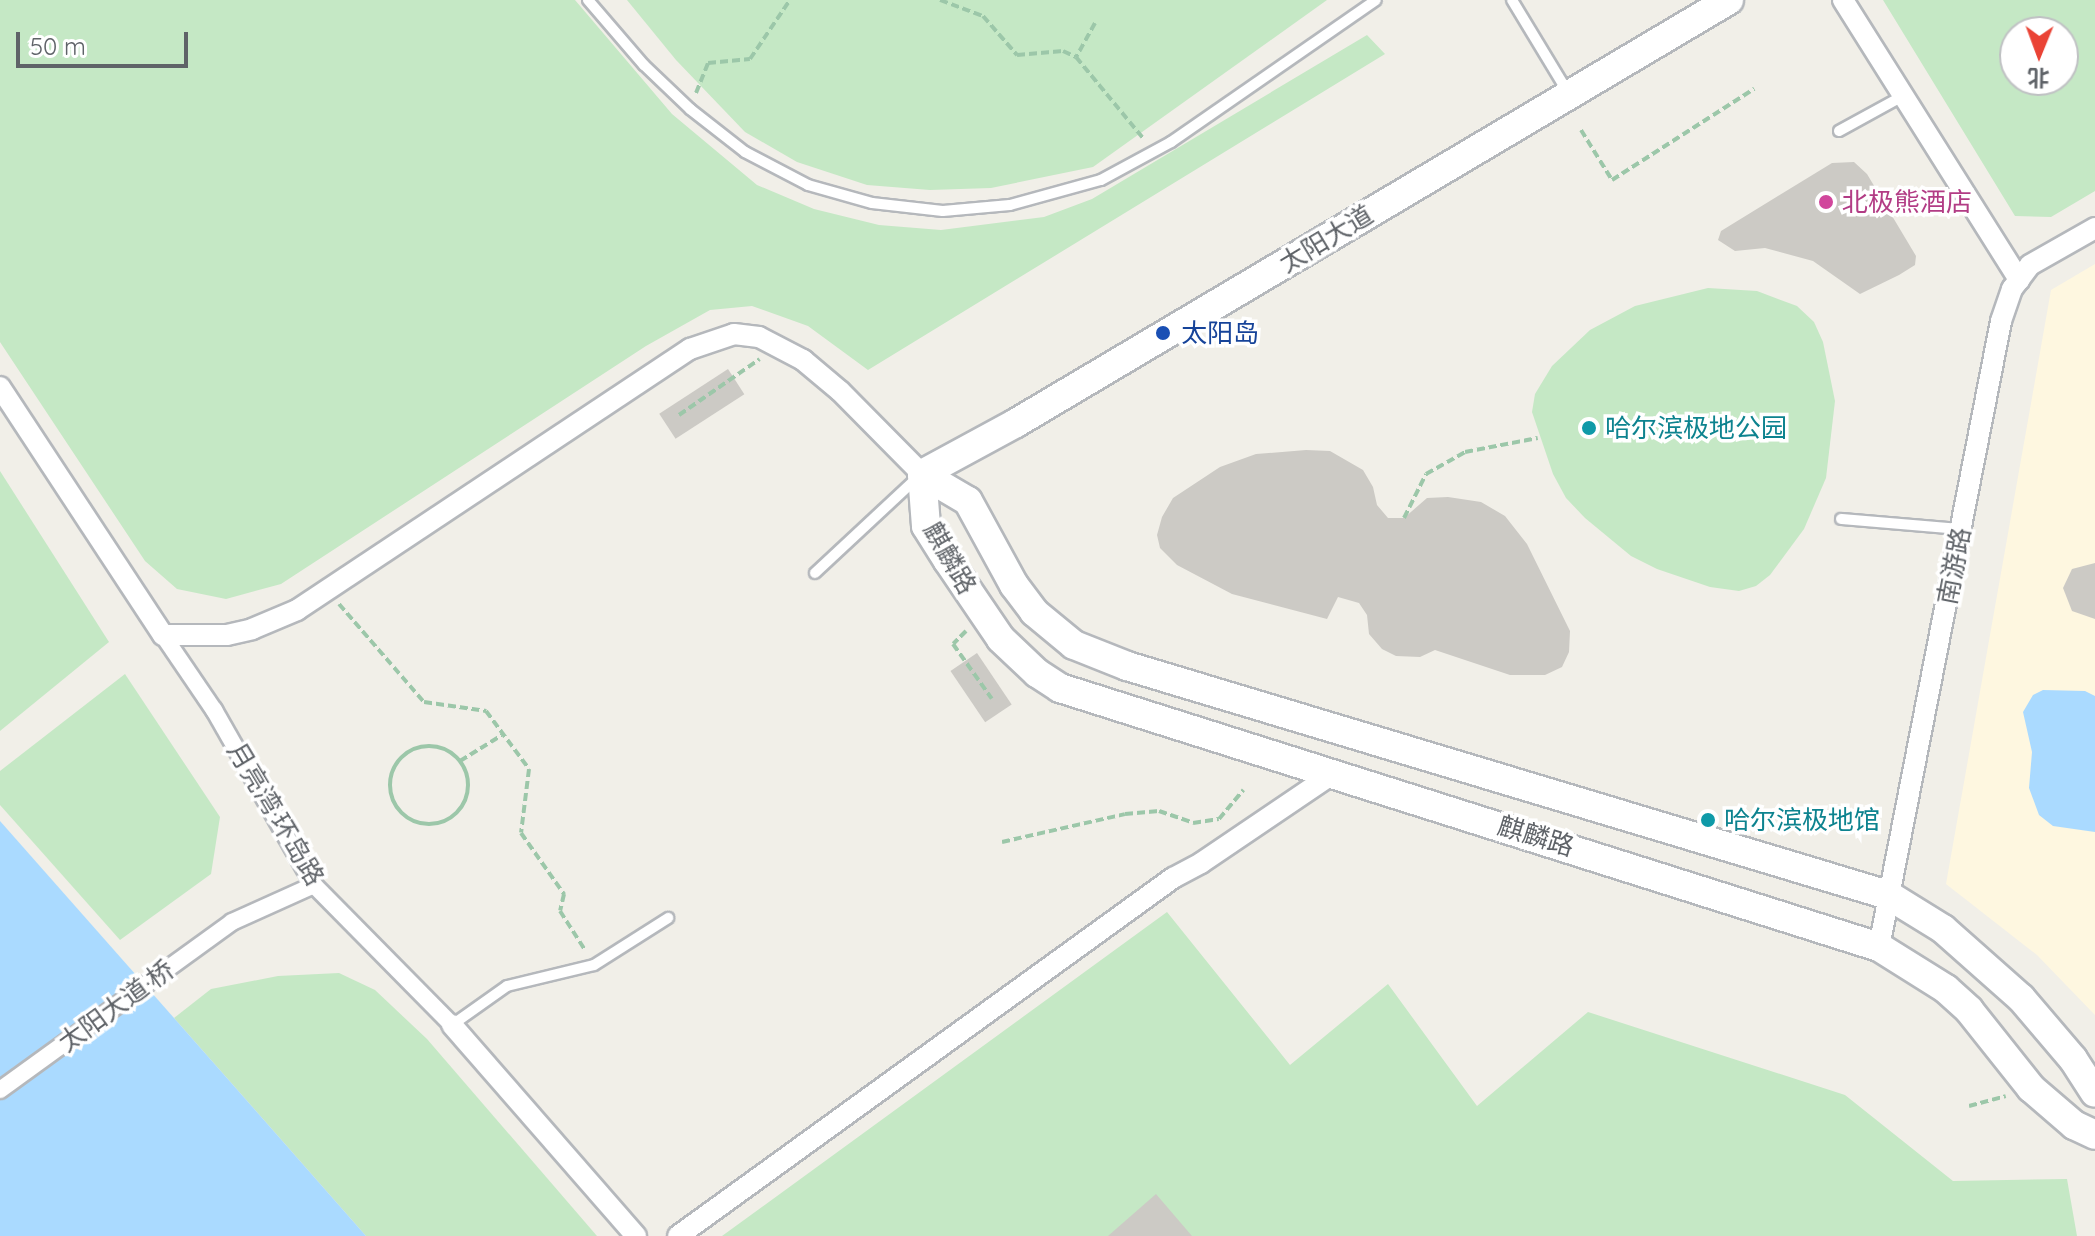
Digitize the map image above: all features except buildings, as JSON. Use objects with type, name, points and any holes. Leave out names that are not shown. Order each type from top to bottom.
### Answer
[{"type":"main road","name":"太阳大道","points":[[922,474],[1016,423],[1729,0]]},
{"type":"main road","name":"麒麟路","points":[[922,474],[926,526],[983,614],[1018,658],[1060,688],[1879,947],[1946,989],[1969,1010],[2031,1088],[2088,1125]]},
{"type":"main road","name":"麒麟路","points":[[922,474],[968,501],[1014,585],[1034,612],[1054,631],[1097,655],[1888,895],[1943,929],[2021,998],[2073,1059],[2095,1093]]},
{"type":"street","points":[[1843,0],[2019,280]]},
{"type":"street","name":"南游路","points":[[1879,947],[2001,321],[2019,280],[2030,265],[2095,228]]},
{"type":"street","points":[[163,635],[198,637],[252,629],[277,620],[327,591],[690,349],[734,334],[759,337],[781,345],[840,391],[922,474]]},
{"type":"street","name":"月亮湾·环岛路","points":[[0,387],[214,710],[314,885],[452,1025],[636,1236]]},
{"type":"street","points":[[678,1236],[1173,878],[1334,773]]},
{"type":"street","name":"太阳大道·桥","points":[[0,1090],[232,922],[314,885]]},
{"type":"lane","points":[[588,0],[644,65],[690,109],[776,170],[808,185],[906,209],[977,209],[1039,199],[1101,180],[1154,152],[1376,0]]},
{"type":"lane","points":[[1512,0],[1570,94]]},
{"type":"lane","points":[[1839,131],[1903,96]]},
{"type":"lane","points":[[815,573],[922,474]]},
{"type":"lane","points":[[1841,519],[1961,529]]},
{"type":"lane","points":[[452,1025],[507,986],[594,965],[668,918]]},
{"type":"path","points":[[690,109],[708,63],[750,59],[790,0]]},
{"type":"path","points":[[940,0],[983,16],[1017,55],[1063,51],[1076,57],[1154,152]]},
{"type":"path","points":[[1076,57],[1095,23]]},
{"type":"path","points":[[1581,130],[1612,180],[1754,89]]},
{"type":"path","points":[[679,415],[781,345]]},
{"type":"path","points":[[1404,518],[1426,474],[1465,452],[1538,438]]},
{"type":"path","points":[[327,591],[424,702],[486,711],[529,769],[521,833],[564,894],[560,911],[594,965]]},
{"type":"path","points":[[983,614],[953,644],[992,699]]},
{"type":"path","points":[[460,761],[503,734]]},
{"type":"path","points":[[426,746],[451,753],[460,761],[466,772],[466,798],[450,819],[424,824],[401,813],[390,790],[395,766],[403,756],[426,746]]},
{"type":"path","points":[[1002,842],[1125,814],[1159,811],[1193,823],[1219,819],[1243,790]]},
{"type":"shaded area","points":[[2095,264],[2095,1015],[2037,955],[1946,884],[2051,290]]},
{"type":"green space","points":[[0,0],[575,0],[672,114],[757,185],[814,209],[879,225],[941,230],[1044,217],[1092,199],[1367,35],[1385,54],[868,370],[808,326],[752,306],[710,310],[646,346],[281,584],[226,599],[177,589],[145,561],[0,342]]},
{"type":"green space","points":[[627,0],[1327,0],[1093,167],[991,188],[930,190],[867,185],[797,162],[745,132],[676,60]]},
{"type":"green space","points":[[1883,0],[2095,0],[2095,191],[2051,217],[2015,216]]},
{"type":"green space","points":[[1708,288],[1757,291],[1797,306],[1814,322],[1823,342],[1835,401],[1826,478],[1804,529],[1770,575],[1756,586],[1739,591],[1710,587],[1657,569],[1631,556],[1585,518],[1566,498],[1553,474],[1532,412],[1535,394],[1552,366],[1590,330],[1635,306]]},
{"type":"green space","points":[[0,471],[109,642],[0,731]]},
{"type":"green space","points":[[125,674],[220,817],[211,874],[120,940],[0,805],[0,771]]},
{"type":"green space","points":[[1167,912],[1290,1065],[1388,984],[1477,1106],[1588,1012],[1845,1095],[1953,1181],[2067,1179],[2077,1236],[722,1236]]},
{"type":"green space","points":[[339,973],[375,990],[427,1039],[597,1236],[366,1236],[174,1018],[211,989],[278,976]]},
{"type":"water","points":[[2043,690],[2085,691],[2095,696],[2095,832],[2053,826],[2039,815],[2029,788],[2032,752],[2023,712],[2033,695]]},
{"type":"water","points":[[0,821],[174,1018],[366,1236],[0,1236]]},
{"type":"place","name":"北极熊酒店","points":[[1826,202]]},
{"type":"place","name":"太阳岛","points":[[1163,333]]},
{"type":"place","name":"哈尔滨极地公园","points":[[1589,428]]},
{"type":"place","name":"哈尔滨极地馆","points":[[1708,820]]}]
